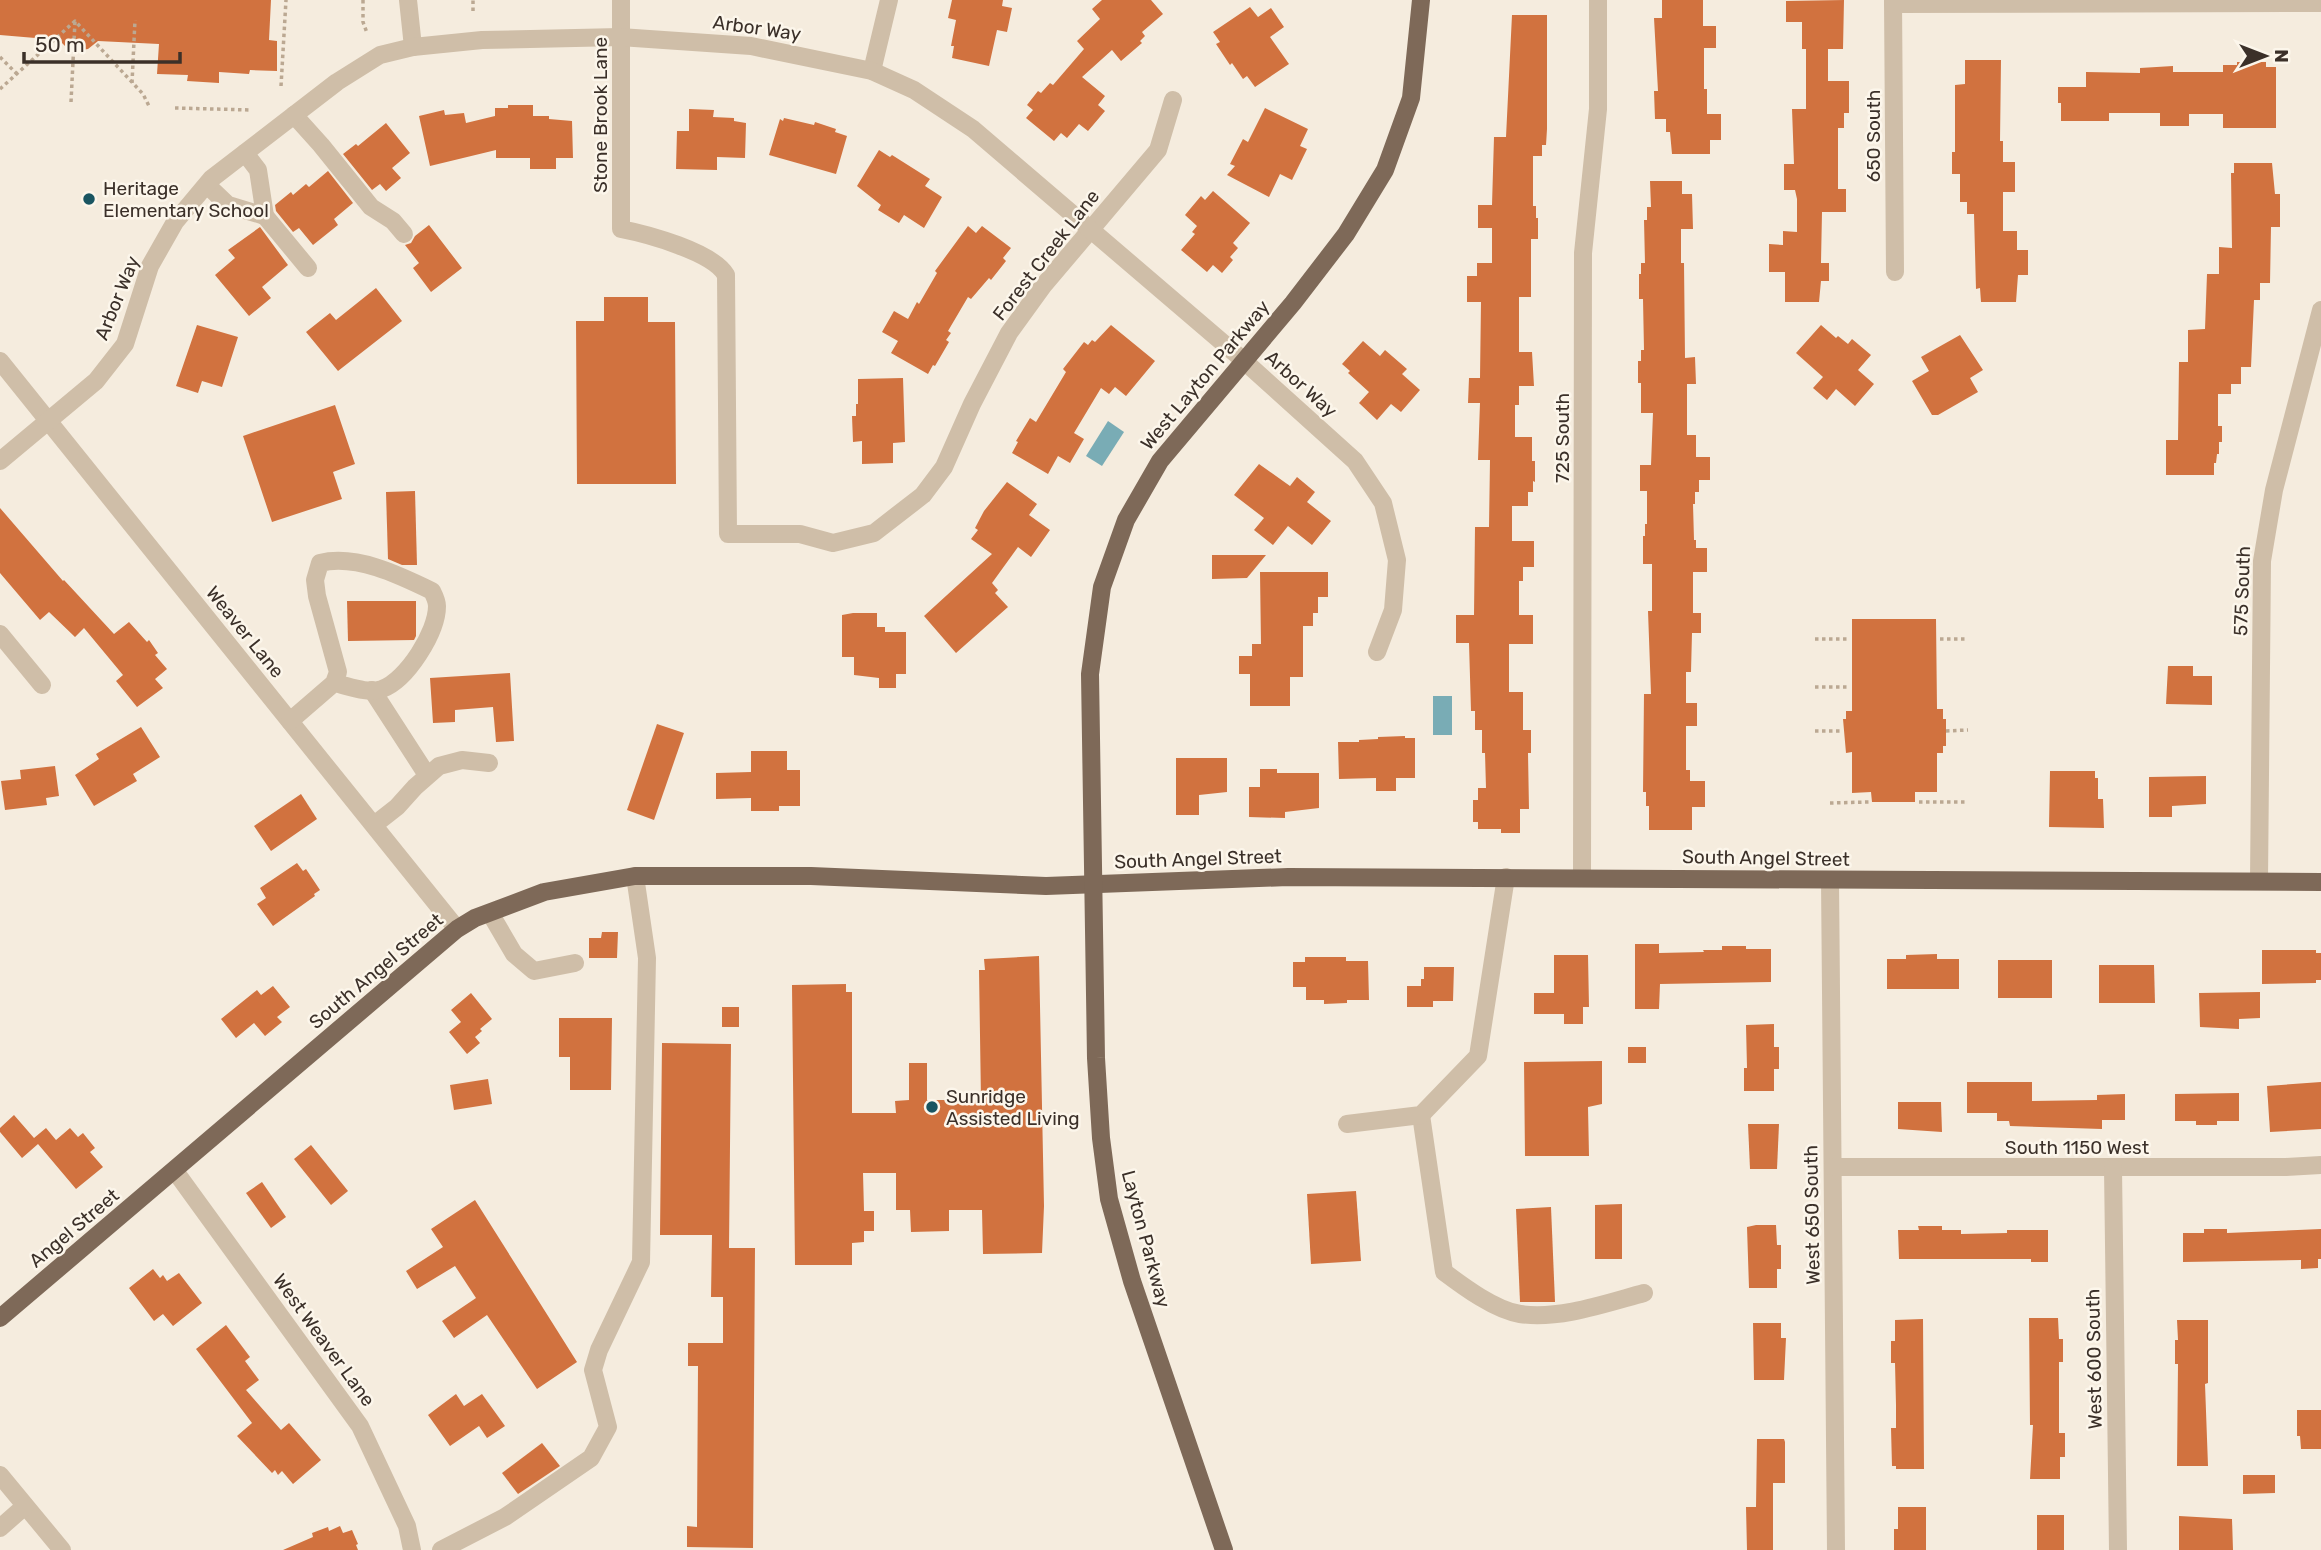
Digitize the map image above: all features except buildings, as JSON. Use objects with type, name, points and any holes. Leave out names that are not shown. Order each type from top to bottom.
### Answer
[{"type":"main road","name":"West Layton Parkway","points":[[1092,884],[1090,674],[1102,587],[1126,520],[1160,461],[1346,234],[1385,170],[1411,98],[1421,0]]},
{"type":"main road","name":"South Angel Street","points":[[175,1171],[457,929],[490,912],[544,892],[635,876],[811,876],[1046,886],[1288,877],[2321,882]]},
{"type":"main road","name":"Layton Parkway","points":[[1092,884],[1096,1058],[1101,1138],[1109,1199],[1132,1282],[1224,1550]]},
{"type":"main road","name":"Angel Street","points":[[0,1318],[175,1171]]},
{"type":"street","points":[[408,0],[413,47]]},
{"type":"street","name":"Stone Brook Lane","points":[[621,0],[621,229],[649,234],[715,262],[726,275],[729,534],[800,534],[833,543],[874,533]]},
{"type":"street","points":[[872,71],[889,0]]},
{"type":"street","name":"725 South","points":[[1582,877],[1583,253],[1598,109],[1598,0]]},
{"type":"street","points":[[1893,2],[2321,3]]},
{"type":"street","name":"650 South","points":[[1893,2],[1895,272]]},
{"type":"street","name":"Arbor Way","points":[[0,461],[96,381],[125,344],[150,266],[175,222],[207,185],[337,82],[380,55],[413,47],[482,40],[620,37],[751,46],[872,71],[914,90],[973,129],[1244,360],[1355,461],[1383,503],[1396,559],[1393,610],[1377,652]]},
{"type":"street","name":"Forest Creek Lane","points":[[874,533],[923,495],[944,467],[972,404],[1009,334],[1043,286],[1158,150],[1173,100]]},
{"type":"street","points":[[294,115],[371,207],[393,221],[404,234]]},
{"type":"street","points":[[245,153],[258,170],[265,216],[308,268]]},
{"type":"street","points":[[207,185],[228,205],[265,216]]},
{"type":"street","name":"575 South","points":[[2259,881],[2262,561],[2274,490],[2321,310]]},
{"type":"street","name":"Weaver Lane","points":[[0,361],[457,929]]},
{"type":"street","points":[[290,721],[334,683],[338,672],[317,596],[315,580],[320,564],[334,560],[350,561],[414,582],[432,591],[437,605],[429,636],[414,662],[394,681],[382,689],[366,691],[334,683]]},
{"type":"street","points":[[0,634],[42,685]]},
{"type":"street","points":[[373,690],[427,775]]},
{"type":"street","points":[[373,825],[397,807],[439,766],[462,760],[489,763]]},
{"type":"street","points":[[441,1550],[505,1517],[591,1458],[608,1427],[593,1370],[599,1350],[641,1262],[647,958],[635,876]]},
{"type":"street","points":[[1348,1124],[1422,1115],[1478,1056],[1506,877]]},
{"type":"street","name":"West 650 South","points":[[1830,880],[1836,1550]]},
{"type":"street","points":[[490,912],[514,954],[534,971],[575,963]]},
{"type":"street","points":[[1422,1115],[1444,1272],[1474,1294],[1518,1314],[1545,1315],[1571,1311],[1644,1293]]},
{"type":"street","name":"South 1150 West","points":[[1833,1167],[2113,1168],[2321,1165]]},
{"type":"street","name":"West 600 South","points":[[2113,1168],[2118,1550]]},
{"type":"street","name":"West Weaver Lane","points":[[175,1171],[360,1426],[407,1526],[412,1550]]},
{"type":"street","points":[[0,1475],[62,1550]]},
{"type":"street","points":[[0,1528],[26,1506]]},
{"type":"path","points":[[281,86],[286,0]]},
{"type":"path","points":[[363,0],[363,22],[367,33]]},
{"type":"path","points":[[473,0],[473,11]]},
{"type":"path","points":[[132,83],[135,20]]},
{"type":"path","points":[[75,21],[143,94],[149,106]]},
{"type":"path","points":[[0,89],[75,21]]},
{"type":"path","points":[[71,102],[75,21]]},
{"type":"path","points":[[0,57],[17,74]]},
{"type":"path","points":[[175,108],[252,110]]},
{"type":"path","points":[[1815,639],[1849,639]]},
{"type":"path","points":[[1940,639],[1968,639]]},
{"type":"path","points":[[1815,687],[1849,687]]},
{"type":"path","points":[[1946,731],[1968,730]]},
{"type":"path","points":[[1815,731],[1841,731]]},
{"type":"path","points":[[1830,803],[1869,802]]},
{"type":"path","points":[[1919,802],[1966,802]]},
{"type":"water","points":[[1108,421],[1124,432],[1102,466],[1086,456]]},
{"type":"water","points":[[1433,696],[1452,696],[1452,735],[1433,735]]},
{"type":"place","name":"Heritage Elementary School","points":[[89,199]]},
{"type":"place","name":"Sunridge Assisted Living","points":[[932,1107]]}]
